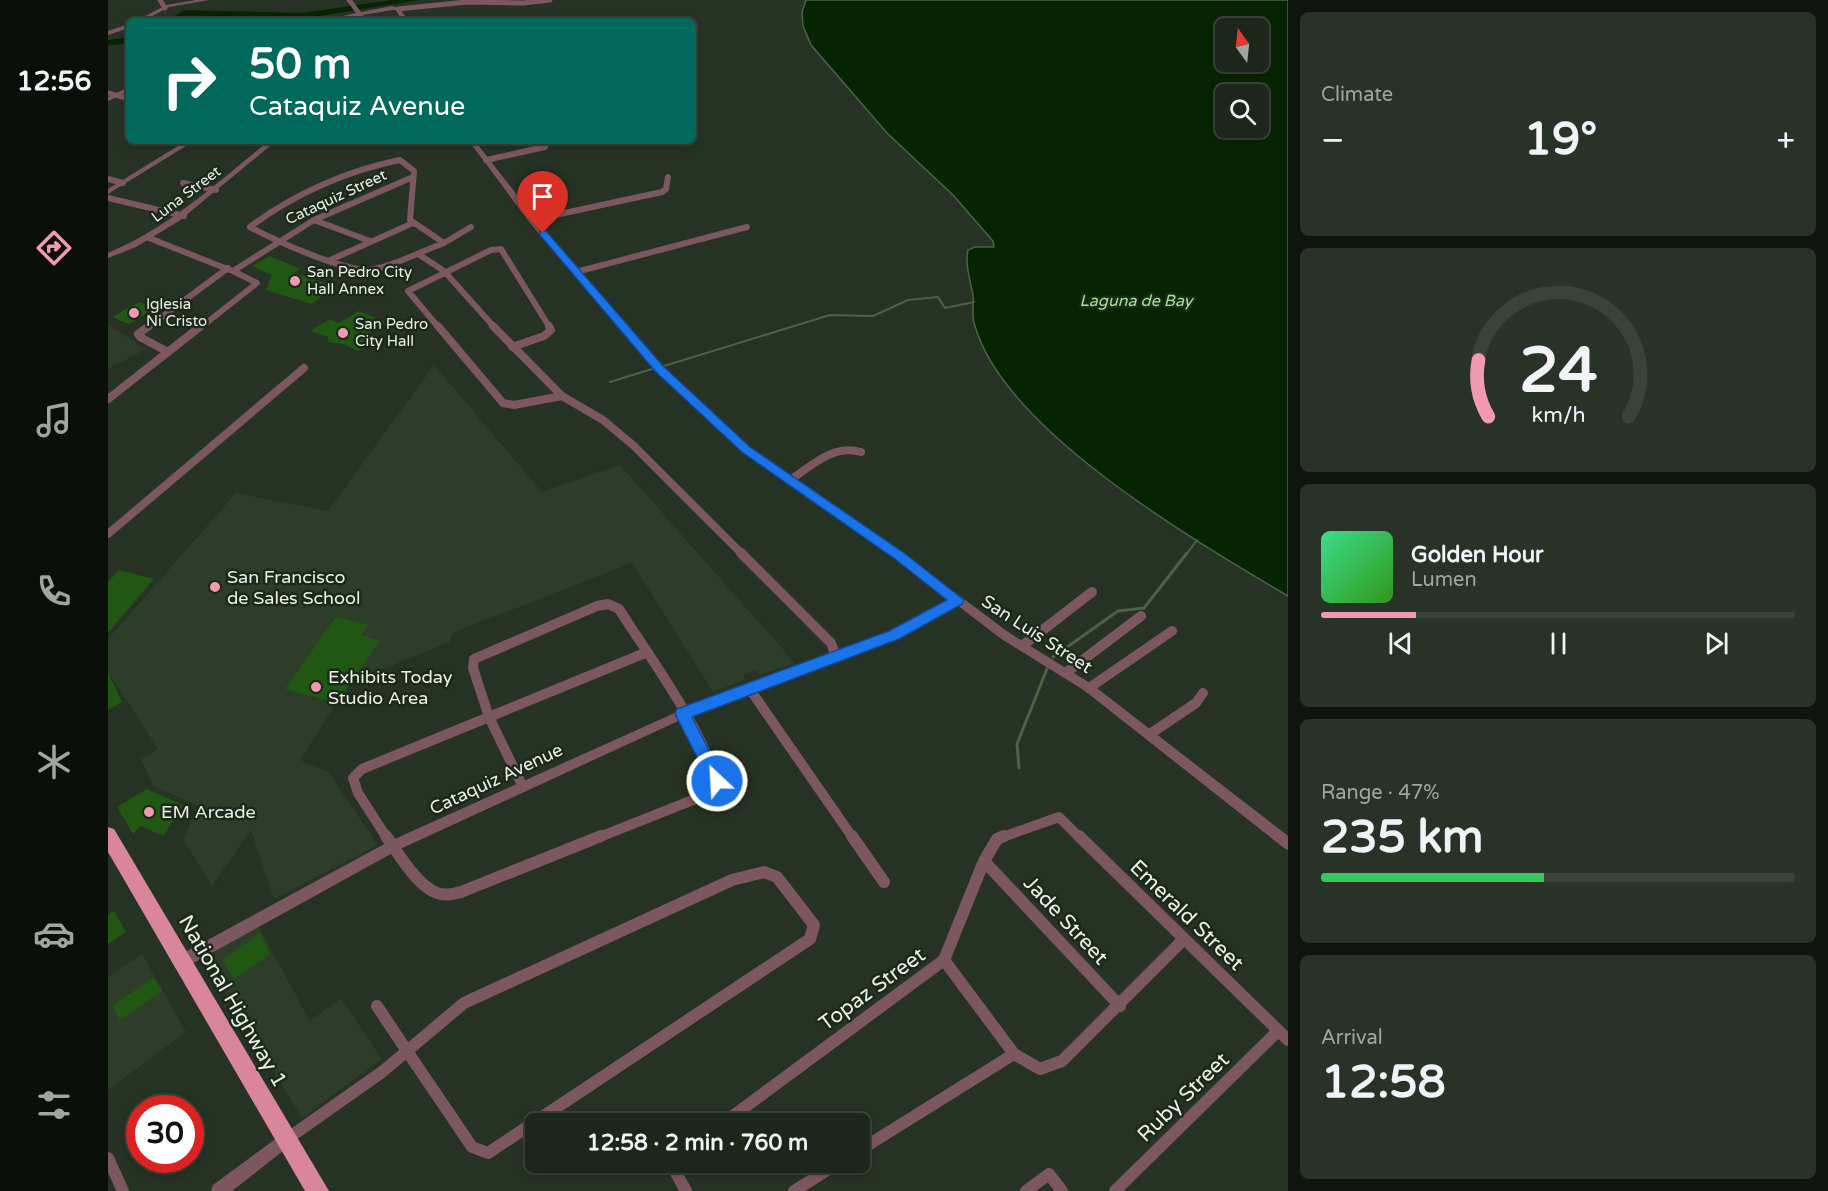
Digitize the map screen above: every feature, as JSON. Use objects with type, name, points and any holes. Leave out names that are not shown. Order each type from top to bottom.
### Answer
[{"type":"highway","name":"National Highway 1","points":[[108,835],[318,1191]]},
{"type":"street","points":[[160,0],[165,8]]},
{"type":"street","points":[[145,18],[165,8],[206,0]]},
{"type":"street","points":[[336,18],[358,12],[468,2],[523,3],[550,0]]},
{"type":"street","points":[[350,2],[362,18]]},
{"type":"street","points":[[398,9],[403,18]]},
{"type":"street","points":[[108,33],[126,27]]},
{"type":"street","points":[[108,99],[126,91]]},
{"type":"street","points":[[108,93],[126,98]]},
{"type":"street","points":[[108,192],[186,144]]},
{"type":"street","name":"Luna Street","points":[[108,256],[149,238],[184,216],[268,144]]},
{"type":"street","name":"San Luis Street","points":[[474,144],[532,220],[659,369],[746,450],[789,482],[818,498],[1022,646],[1089,688],[1286,840]]},
{"type":"street","points":[[486,160],[545,147]]},
{"type":"street","points":[[444,243],[413,223],[408,216],[414,171],[408,164],[392,161],[311,192],[250,227],[276,241],[328,261],[373,270],[444,243],[471,227]]},
{"type":"street","name":"Cataquiz Street","points":[[168,352],[152,346],[138,334],[230,269],[276,241],[314,220],[413,177]]},
{"type":"street","points":[[532,220],[662,192],[666,189],[668,177]]},
{"type":"street","points":[[108,179],[123,183]]},
{"type":"street","points":[[183,183],[216,190]]},
{"type":"street","points":[[108,198],[184,216]]},
{"type":"street","points":[[314,220],[370,241]]},
{"type":"street","points":[[328,261],[413,223]]},
{"type":"street","points":[[576,272],[747,227]]},
{"type":"street","points":[[108,399],[257,283],[230,269],[149,238]]},
{"type":"street","points":[[512,347],[544,336],[551,330],[503,251],[491,250],[444,271],[408,291],[499,401],[514,405],[562,396]]},
{"type":"street","points":[[418,254],[444,271],[512,347],[562,396],[603,420],[633,446],[831,643],[836,656]]},
{"type":"street","points":[[108,534],[304,368]]},
{"type":"street","points":[[789,482],[838,450],[849,447],[861,452]]},
{"type":"street","points":[[1022,646],[1092,592]]},
{"type":"street","name":"Cataquiz Avenue","points":[[183,961],[393,846],[683,714],[894,635],[957,600]]},
{"type":"street","points":[[523,787],[489,717],[473,668],[474,659],[597,606],[610,603],[619,609],[683,714],[716,774],[718,787],[706,796],[453,894],[432,890],[393,846],[355,787],[353,778],[362,769],[489,717],[645,653]]},
{"type":"street","points":[[1066,672],[1141,616]]},
{"type":"street","points":[[1089,688],[1172,631]]},
{"type":"street","points":[[748,688],[884,882]]},
{"type":"street","points":[[1150,734],[1196,703],[1203,693]]},
{"type":"street","name":"Topaz Street","points":[[737,1113],[944,960],[984,861],[997,839],[1059,817]]},
{"type":"street","name":"Emerald Street","points":[[1059,817],[1283,1035]]},
{"type":"street","name":"Jade Street","points":[[984,861],[1120,1006]]},
{"type":"street","points":[[219,1191],[287,1139],[382,1072],[407,1050],[464,1003],[732,880],[764,872],[777,877],[814,925],[810,939],[488,1153],[472,1147],[407,1050],[377,1006]]},
{"type":"street","points":[[944,960],[1014,1054],[1040,1069],[1062,1062],[1184,939]]},
{"type":"street","name":"Ruby Street","points":[[1114,1191],[1283,1035]]},
{"type":"street","points":[[870,1144],[1014,1054]]},
{"type":"street","points":[[108,1158],[123,1191]]},
{"type":"street","points":[[676,1173],[686,1191]]},
{"type":"street","points":[[794,1191],[823,1173]]},
{"type":"street","points":[[1026,1191],[1049,1174],[1062,1191]]},
{"type":"shaded area","points":[[108,324],[139,345],[146,349],[108,369]]},
{"type":"shaded area","points":[[434,365],[542,492],[620,465],[795,663],[760,675],[756,670],[744,674],[745,680],[713,692],[632,563],[452,633],[450,642],[349,683],[300,760],[328,772],[378,845],[274,899],[251,830],[212,886],[183,840],[199,806],[153,786],[141,759],[158,749],[108,672],[108,639],[236,493],[328,511]]},
{"type":"shaded area","points":[[258,925],[310,1021],[341,998],[382,1059],[302,1118],[203,956]]},
{"type":"shaded area","points":[[142,954],[186,1032],[108,1090],[108,977]]},
{"type":"water","name":"Laguna de Bay","points":[[806,0],[1288,0],[1288,596],[1157,515],[1063,443],[1024,405],[993,366],[974,322],[973,295],[967,266],[968,250],[975,247],[994,247],[993,241],[953,195],[887,133],[811,45],[803,26],[802,12]]},
{"type":"building","name":"San Pedro City Hall Annex","points":[[270,256],[300,269],[294,273],[336,286],[312,304],[266,290],[272,275],[252,266]]},
{"type":"building","name":"Iglesia Ni Cristo","points":[[139,302],[155,308],[129,324],[112,317]]},
{"type":"building","name":"San Pedro City Hall","points":[[359,311],[385,322],[367,335],[376,339],[358,351],[344,344],[328,342],[328,337],[310,331],[330,319],[339,323]]},
{"type":"building","points":[[119,570],[154,579],[108,633],[108,582]]},
{"type":"building","points":[[336,617],[368,625],[361,635],[380,641],[337,703],[285,689]]},
{"type":"building","points":[[108,672],[122,702],[108,710]]},
{"type":"building","name":"EM Arcade","points":[[147,789],[183,805],[163,836],[141,826],[133,834],[117,807]]},
{"type":"building","points":[[114,911],[126,932],[108,944],[108,915]]},
{"type":"building","points":[[260,933],[270,954],[234,979],[222,960]]},
{"type":"building","points":[[154,977],[162,991],[120,1020],[112,1006]]},
{"type":"waterway","points":[[176,18],[185,13],[301,16],[414,0]]},
{"type":"waterway","points":[[108,43],[126,40]]},
{"type":"waterway","points":[[664,366],[830,315],[873,316],[908,300],[938,297],[945,308],[974,302]]},
{"type":"waterway","points":[[610,382],[652,369]]},
{"type":"waterway","points":[[1186,555],[1197,540]]},
{"type":"waterway","points":[[1053,657],[1118,611],[1144,608],[1187,553]]},
{"type":"waterway","points":[[1019,768],[1017,744],[1047,669]]},
{"type":"place","name":"San Pedro City Hall Annex","points":[[295,281]]},
{"type":"place","name":"Iglesia Ni Cristo","points":[[134,313]]},
{"type":"place","name":"San Pedro City Hall","points":[[343,333]]},
{"type":"place","name":"San Francisco de Sales School","points":[[215,587]]},
{"type":"place","name":"Exhibits Today Studio Area","points":[[316,687]]},
{"type":"place","name":"EM Arcade","points":[[149,812]]},
{"type":"route","points":[[543,233],[659,369],[746,450],[789,482],[818,498],[957,600],[894,635],[683,714],[716,774],[717,781]]}]
